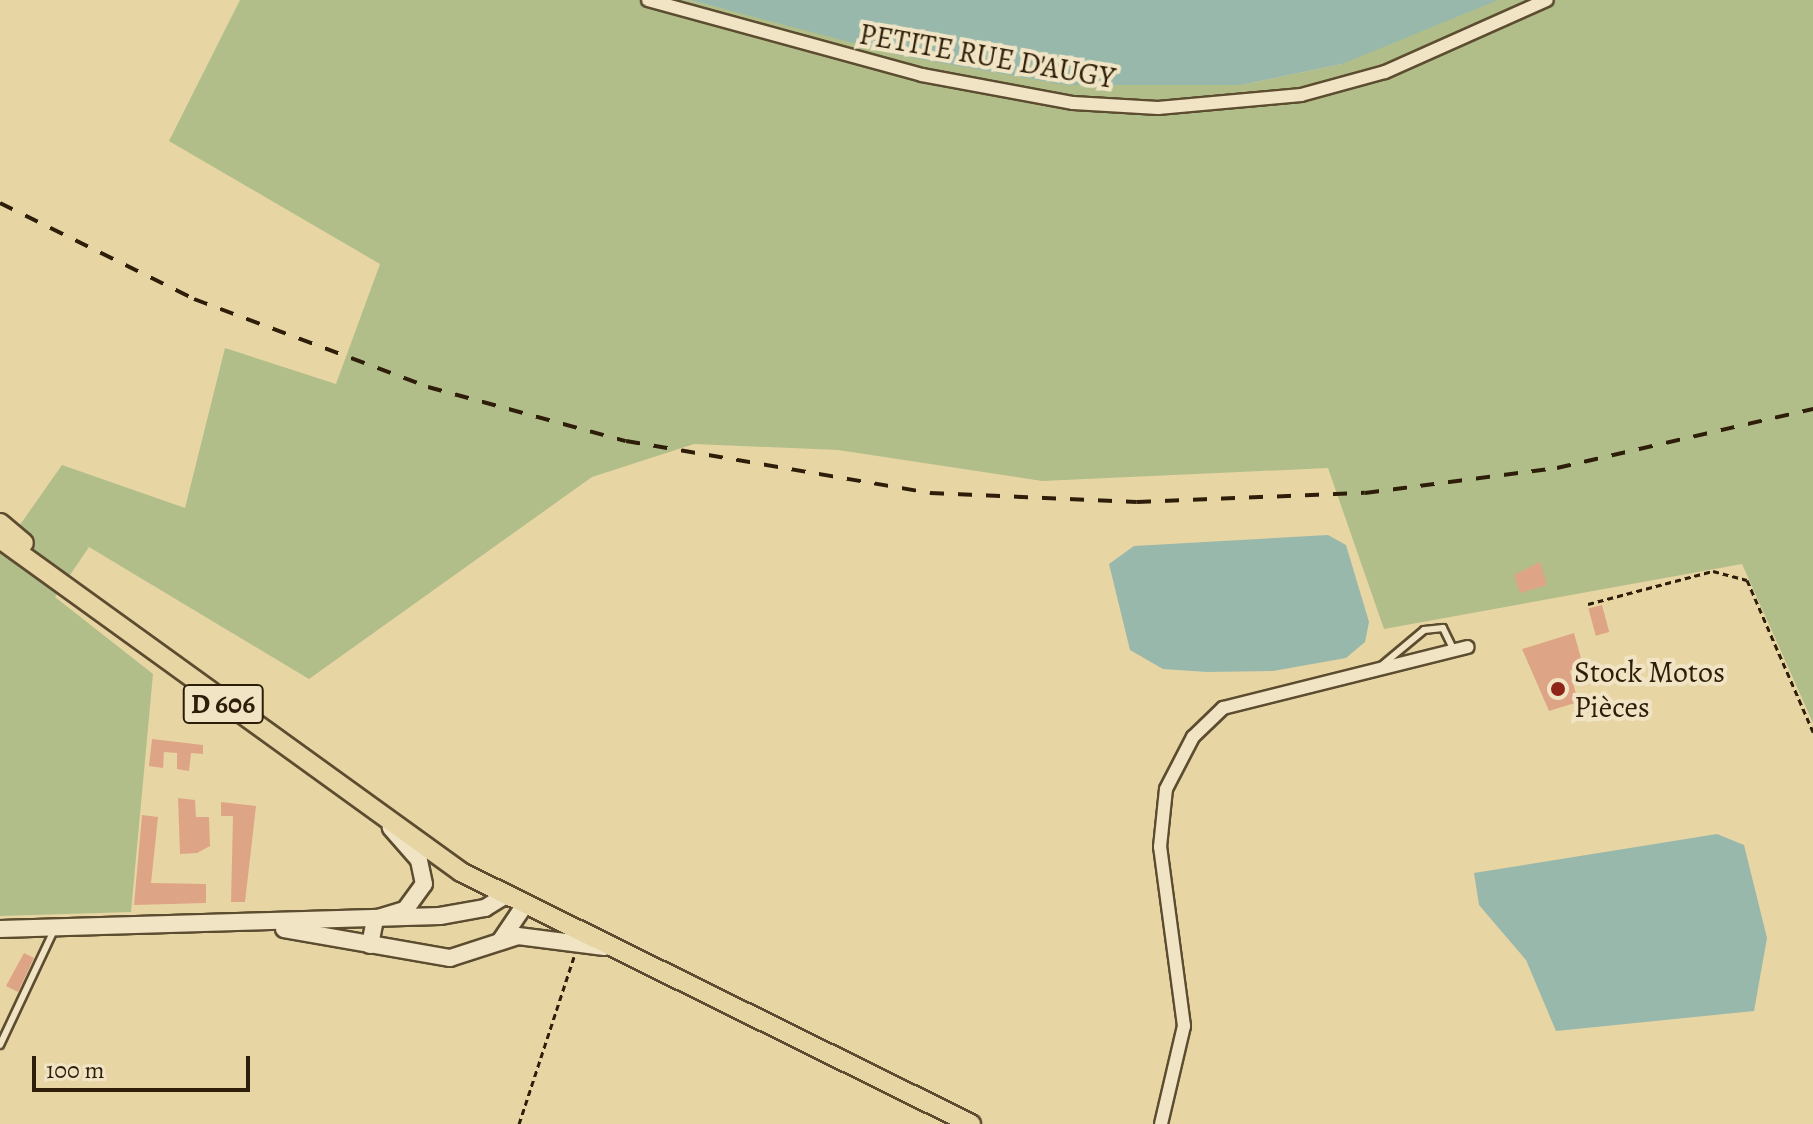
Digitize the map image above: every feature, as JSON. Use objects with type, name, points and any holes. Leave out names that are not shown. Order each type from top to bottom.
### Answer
[{"type":"main road","name":"D 606","points":[[0,523],[56,576]]},
{"type":"main road","name":"D 606","points":[[0,539],[56,576],[391,828],[504,896],[971,1124]]},
{"type":"main road","points":[[375,919],[405,910],[424,884],[419,860],[391,828]]},
{"type":"main road","points":[[0,929],[462,914],[504,896]]},
{"type":"main road","points":[[501,940],[524,906]]},
{"type":"main road","points":[[370,945],[375,919]]},
{"type":"main road","points":[[251,923],[450,958],[501,940],[576,942],[604,947]]},
{"type":"street","name":"PETITE RUE D'AUGY","points":[[648,0],[922,75],[1073,103],[1158,108],[1301,95],[1385,72],[1547,0]]},
{"type":"street","points":[[1161,1124],[1184,1026],[1160,847],[1166,789],[1193,737],[1223,708],[1468,647]]},
{"type":"lane","points":[[1375,670],[1424,630],[1443,628],[1454,651]]},
{"type":"lane","points":[[0,1045],[55,928]]},
{"type":"path","points":[[1588,604],[1713,571],[1747,580],[1813,732]]},
{"type":"path","points":[[519,1124],[576,942]]},
{"type":"green space","points":[[240,0],[690,0],[820,33],[1241,85],[1342,64],[1422,0],[1813,0],[1813,723],[1742,564],[1384,629],[1328,468],[1042,481],[838,450],[694,444],[592,477],[309,679],[89,547],[55,597],[153,674],[131,912],[0,916],[0,518],[17,529],[62,465],[185,508],[225,348],[336,384],[380,264],[169,141]]},
{"type":"shaded area","points":[[690,0],[1498,0],[1342,64],[1241,85],[1066,85],[903,56]]},
{"type":"shaded area","points":[[1328,535],[1346,545],[1369,622],[1365,642],[1346,658],[1273,671],[1207,672],[1163,669],[1130,650],[1109,564],[1134,546]]},
{"type":"shaded area","points":[[1717,834],[1744,845],[1767,938],[1754,1011],[1556,1031],[1526,960],[1479,905],[1474,873]]},
{"type":"building","points":[[1540,562],[1547,585],[1520,593],[1514,575]]},
{"type":"building","points":[[1602,605],[1609,632],[1596,636],[1588,609]]},
{"type":"building","points":[[1574,633],[1582,662],[1570,671],[1578,702],[1549,711],[1522,649]]},
{"type":"building","points":[[152,739],[203,745],[203,754],[191,753],[189,771],[177,769],[177,753],[164,752],[163,768],[149,766]]},
{"type":"building","points":[[178,798],[195,800],[196,817],[209,817],[210,846],[197,853],[180,854]]},
{"type":"building","points":[[221,802],[256,806],[245,902],[231,902],[233,816],[221,816]]},
{"type":"building","points":[[142,815],[158,817],[151,883],[206,884],[206,903],[134,905]]},
{"type":"building","points":[[24,953],[34,958],[18,992],[6,986]]},
{"type":"railway","points":[[0,203],[194,299],[428,387],[626,441],[930,493],[1137,502],[1365,493],[1557,468],[1813,409]]},
{"type":"place","name":"Stock Motos Pièces","points":[[1558,689]]}]
